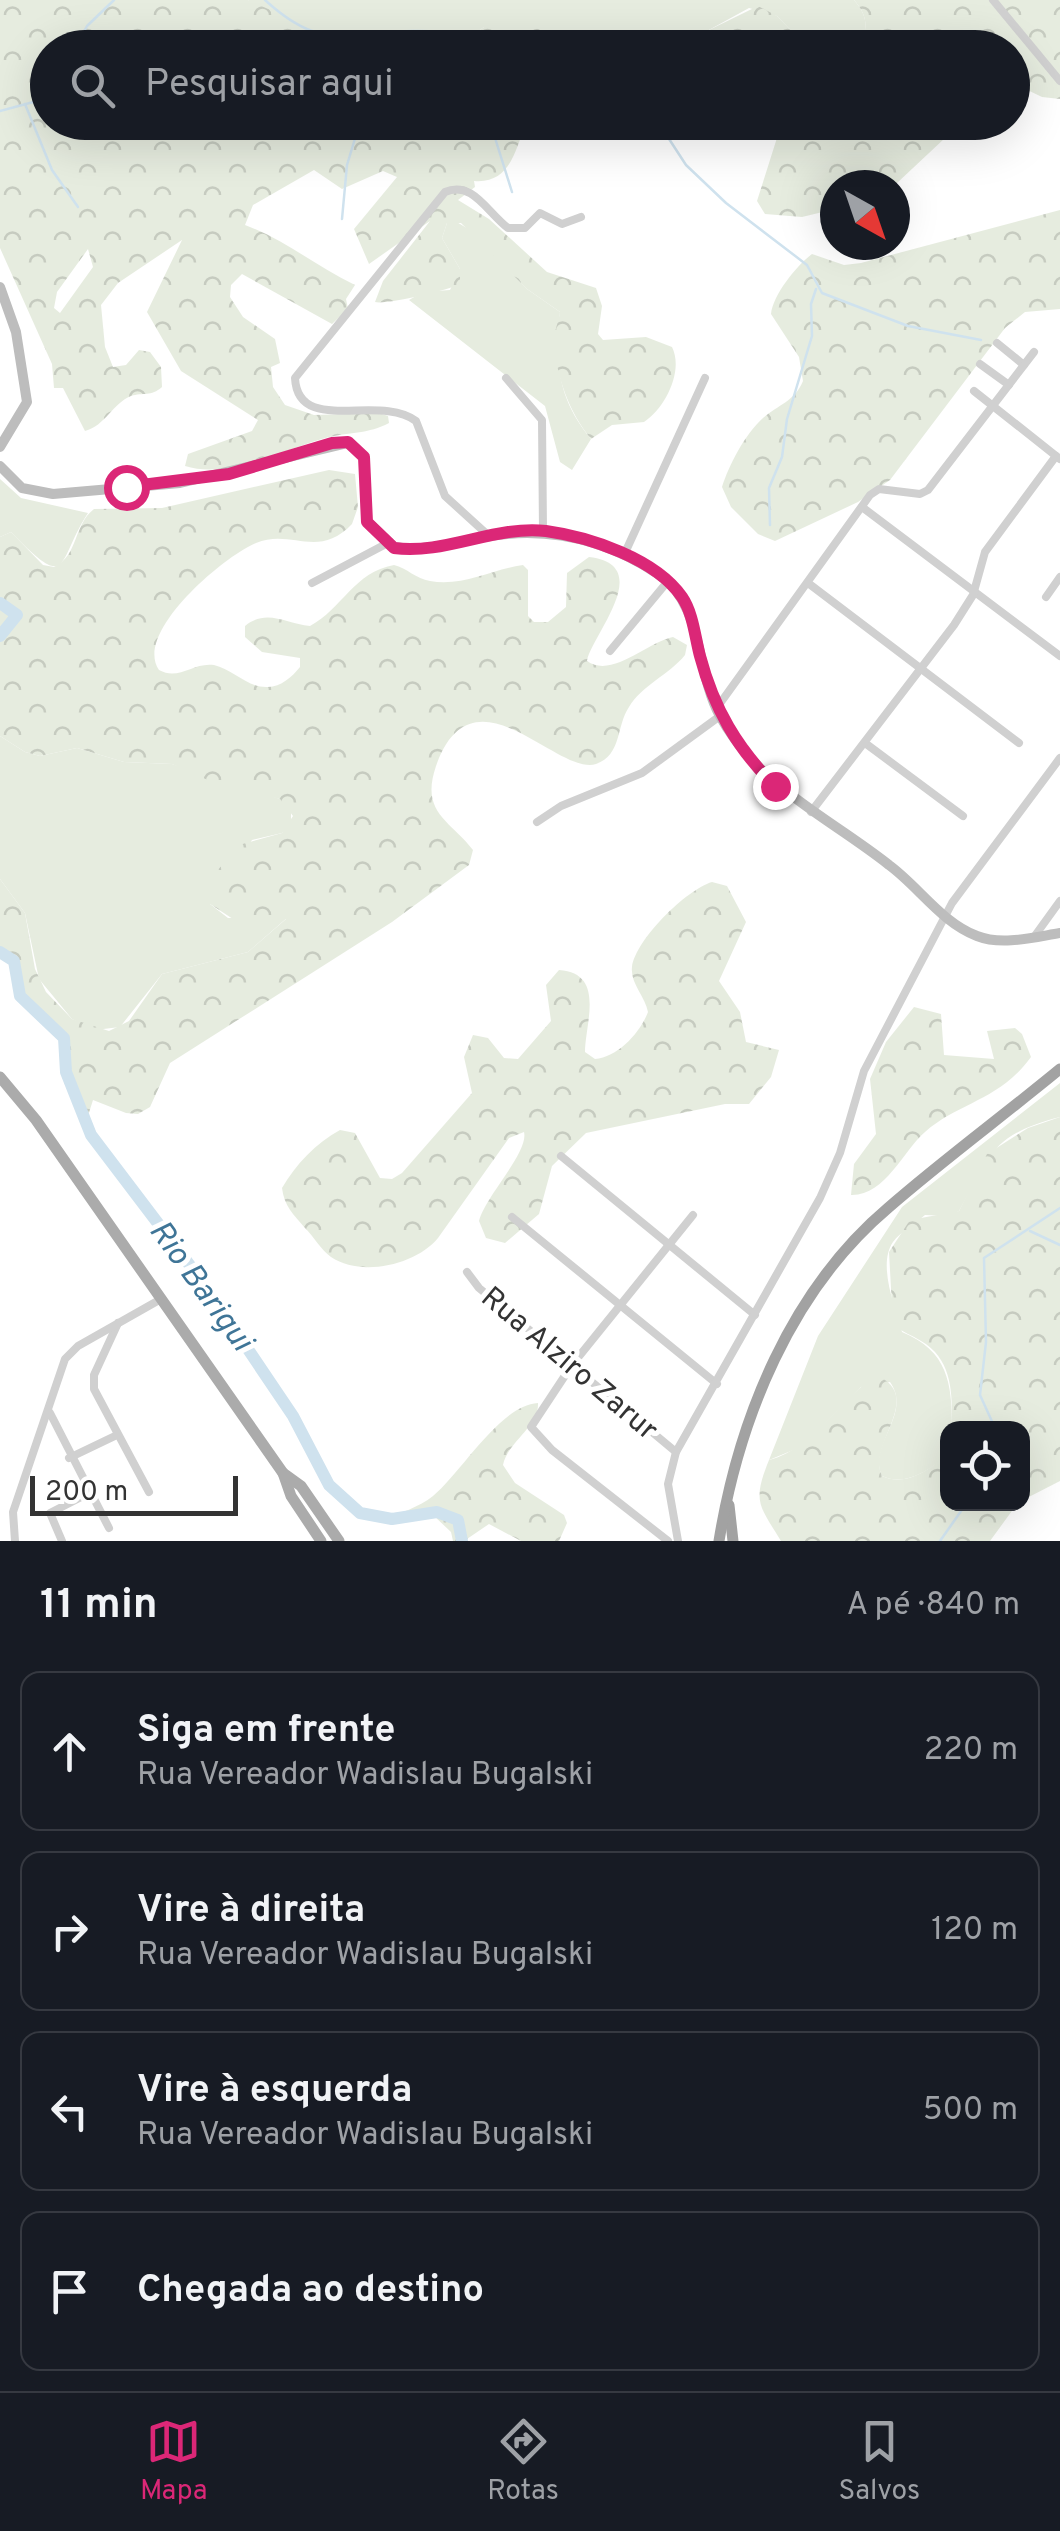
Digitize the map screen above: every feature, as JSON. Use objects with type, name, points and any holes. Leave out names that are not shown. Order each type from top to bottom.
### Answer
[{"type":"highway","points":[[716,1541],[728,1488],[772,1362],[812,1296],[854,1242],[887,1208],[1060,1069]]},
{"type":"highway","points":[[728,1488],[733,1541]]},
{"type":"main road","points":[[0,287],[16,332],[26,402],[0,446]]},
{"type":"main road","points":[[0,466],[22,488],[65,494],[229,474],[332,443],[348,442],[364,457],[364,512],[386,544],[426,549],[543,530],[624,555],[668,581],[687,606],[718,712],[746,758],[811,812],[890,865],[945,917],[978,937],[1060,933]]},
{"type":"main road","points":[[0,1077],[47,1135],[283,1474],[291,1496],[321,1541]]},
{"type":"main road","points":[[283,1474],[302,1486],[339,1541]]},
{"type":"street","points":[[993,0],[1018,30]]},
{"type":"street","points":[[1030,44],[1060,80]]},
{"type":"street","points":[[489,536],[444,496],[416,421],[386,408],[322,412],[308,406],[298,394],[295,378],[445,192],[458,186],[467,189],[508,228],[525,228],[540,212],[562,224],[581,217]]},
{"type":"street","points":[[997,343],[1024,365]]},
{"type":"street","points":[[537,822],[560,806],[642,773],[718,712],[870,496],[879,489],[920,494],[928,490],[1034,352]]},
{"type":"street","points":[[980,364],[1010,386]]},
{"type":"street","points":[[506,378],[542,420],[543,530]]},
{"type":"street","points":[[624,555],[705,378]]},
{"type":"street","points":[[811,812],[922,668],[973,594],[985,552],[1058,458],[974,391]]},
{"type":"street","points":[[862,507],[1060,656]]},
{"type":"street","points":[[312,583],[386,544]]},
{"type":"street","points":[[1046,596],[1060,576]]},
{"type":"street","points":[[610,651],[668,581]]},
{"type":"street","points":[[808,582],[1019,743]]},
{"type":"street","points":[[865,743],[964,816]]},
{"type":"street","points":[[678,1541],[668,1484],[676,1452],[820,1198],[840,1153],[864,1071],[945,917],[960,890],[1060,758]]},
{"type":"street","points":[[1034,937],[1060,901]]},
{"type":"street","points":[[561,1156],[756,1315]]},
{"type":"street","points":[[668,1541],[552,1450],[531,1427],[572,1365],[692,1215]]},
{"type":"street","points":[[512,1217],[717,1384]]},
{"type":"street","name":"Rua Alziro Zarur","points":[[467,1272],[479,1288],[676,1452]]},
{"type":"street","points":[[15,1541],[12,1519],[50,1413],[55,1384],[69,1354],[161,1300]]},
{"type":"street","points":[[118,1323],[93,1380],[116,1436],[150,1492]]},
{"type":"street","points":[[50,1413],[69,1458],[109,1528]]},
{"type":"street","points":[[69,1458],[116,1436]]},
{"type":"street","points":[[62,1541],[50,1513],[89,1493]]},
{"type":"street","points":[[0,1517],[12,1519]]},
{"type":"green space","points":[[0,0],[248,0],[316,30],[30,30],[30,140],[519,140],[503,171],[486,181],[474,181],[475,187],[458,200],[489,219],[547,272],[596,288],[602,306],[598,334],[603,340],[646,337],[672,347],[676,367],[670,388],[652,416],[644,422],[612,425],[591,439],[570,406],[558,369],[554,339],[560,312],[527,289],[461,223],[447,223],[442,238],[460,269],[460,284],[418,296],[375,302],[383,281],[430,221],[369,264],[354,229],[397,177],[383,171],[342,189],[314,170],[253,205],[245,225],[355,285],[346,299],[348,309],[332,324],[242,274],[231,285],[230,297],[243,317],[275,339],[280,363],[271,367],[273,387],[285,405],[314,415],[379,413],[388,416],[389,423],[329,437],[239,466],[185,466],[188,454],[252,431],[258,420],[181,371],[147,312],[182,240],[118,283],[101,305],[105,347],[113,367],[126,365],[139,350],[150,352],[161,367],[162,387],[125,399],[85,431],[63,388],[54,388],[52,364],[0,248]],"holes":[[[88,249],[93,267],[60,313],[54,308],[57,292]]]},
{"type":"green space","points":[[248,0],[854,0],[864,17],[865,28],[791,30],[777,16],[749,8],[709,30],[308,30],[263,12]]},
{"type":"green space","points":[[854,0],[1060,0],[1060,99],[1030,91],[1030,30],[864,30],[862,12]]},
{"type":"green space","points":[[758,6],[777,16],[791,30],[709,30]]},
{"type":"green space","points":[[513,18],[540,30],[480,30]]},
{"type":"green space","points":[[776,140],[943,140],[910,171],[820,170],[820,213],[802,217],[765,214],[757,201]]},
{"type":"green space","points":[[1060,210],[1060,309],[1025,312],[1005,328],[890,480],[858,502],[775,541],[758,534],[731,507],[722,487],[738,450],[756,425],[791,398],[803,381],[799,357],[771,314],[781,290],[812,254],[820,260],[844,265],[910,260],[910,250]]},
{"type":"green space","points":[[455,221],[470,230],[527,289],[560,312],[561,379],[571,409],[591,439],[572,470],[560,462],[545,406],[409,300],[423,292],[450,290],[460,269],[442,238],[447,223]]},
{"type":"green space","points":[[329,470],[355,474],[358,507],[352,524],[328,540],[269,539],[224,563],[170,617],[154,654],[159,670],[173,673],[214,665],[259,686],[281,684],[300,667],[300,658],[262,652],[245,637],[245,626],[269,618],[310,626],[368,575],[394,565],[425,580],[442,582],[523,565],[528,570],[528,616],[534,622],[548,622],[566,607],[567,573],[589,557],[609,563],[618,573],[619,587],[587,661],[607,666],[618,663],[673,637],[687,645],[685,655],[634,699],[610,754],[596,764],[579,763],[493,723],[471,724],[452,737],[436,766],[432,795],[440,814],[473,850],[469,865],[392,922],[170,1063],[150,1107],[138,1114],[126,1113],[93,1100],[87,1119],[64,1083],[65,1052],[58,1038],[29,1010],[9,960],[0,953],[0,879],[25,913],[35,969],[46,992],[72,1019],[109,1031],[129,1021],[162,974],[248,952],[286,919],[233,919],[210,904],[206,884],[239,845],[282,833],[293,816],[280,799],[219,785],[172,764],[124,762],[77,748],[40,756],[25,752],[0,736],[0,537],[11,532],[43,565],[54,567],[68,555],[82,523],[94,509],[162,508]]},
{"type":"green space","points":[[0,479],[21,498],[88,513],[60,564],[44,562],[11,532],[0,537]]},
{"type":"green space","points":[[0,736],[25,752],[40,756],[77,748],[124,762],[172,764],[280,799],[291,809],[291,825],[282,833],[252,840],[210,904],[228,918],[288,917],[248,952],[162,974],[120,1027],[95,1030],[72,1019],[39,979],[25,913],[0,879]]},
{"type":"green space","points":[[712,882],[727,886],[746,922],[719,981],[740,1012],[746,1042],[779,1050],[771,1077],[749,1104],[725,1104],[586,1133],[552,1166],[539,1214],[505,1243],[486,1238],[479,1221],[520,1151],[524,1132],[509,1138],[438,1238],[417,1255],[388,1265],[358,1267],[324,1251],[290,1210],[282,1188],[307,1155],[340,1130],[355,1133],[380,1178],[392,1179],[402,1173],[472,1093],[464,1057],[473,1035],[488,1038],[504,1058],[518,1059],[551,1021],[546,985],[559,970],[574,973],[588,990],[585,1052],[595,1059],[620,1049],[634,1036],[648,1012],[633,979],[632,967],[643,943],[664,917],[689,895]]},
{"type":"green space","points":[[914,1007],[941,1014],[944,1055],[994,1059],[987,1031],[1015,1028],[1022,1034],[1031,1057],[1006,1083],[925,1132],[884,1181],[851,1195],[854,1164],[876,1134],[870,1079],[886,1042]]},
{"type":"green space","points":[[1060,1083],[1060,1117],[1005,1140],[986,1162],[959,1211],[948,1216],[925,1215],[896,1238],[889,1252],[887,1275],[902,1332],[929,1349],[948,1383],[952,1421],[940,1421],[940,1460],[908,1478],[882,1476],[880,1453],[896,1406],[890,1382],[861,1387],[803,1446],[769,1460],[818,1336],[902,1207]]},
{"type":"green space","points":[[1060,1117],[1060,1481],[1030,1496],[1030,1421],[952,1421],[949,1380],[940,1358],[893,1325],[889,1252],[910,1220],[959,1211],[987,1154],[1028,1128]]},
{"type":"green space","points":[[880,1377],[892,1386],[896,1397],[896,1410],[881,1451],[882,1476],[908,1478],[940,1459],[940,1511],[1012,1511],[990,1541],[781,1541],[760,1503],[769,1460],[803,1443],[869,1381]]},
{"type":"green space","points":[[538,1403],[534,1419],[503,1465],[515,1483],[564,1515],[567,1523],[559,1541],[521,1541],[489,1524],[464,1541],[453,1541],[451,1532],[433,1515],[384,1521],[433,1496],[496,1427],[524,1407]]},
{"type":"waterway","points":[[85,30],[114,0]]},
{"type":"waterway","points":[[265,0],[310,30]]},
{"type":"waterway","points":[[0,111],[30,103]]},
{"type":"waterway","points":[[25,104],[30,116]]},
{"type":"waterway","points":[[40,140],[52,170],[78,207]]},
{"type":"waterway","points":[[342,219],[347,165],[355,140]]},
{"type":"waterway","points":[[496,140],[512,192]]},
{"type":"waterway","points":[[670,140],[686,165],[726,203],[807,265],[822,293],[908,326],[981,340]]},
{"type":"waterway","points":[[770,525],[769,488],[782,457],[787,419],[812,336],[811,304],[816,289]]},
{"type":"waterway","name":"Rio Barigui","points":[[0,603],[17,615],[0,636]]},
{"type":"waterway","name":"Rio Barigui","points":[[0,952],[14,961],[20,996],[64,1038],[66,1072],[91,1135],[204,1284],[293,1416],[329,1485],[360,1513],[392,1519],[437,1512],[458,1520],[462,1541]]},
{"type":"waterway","points":[[992,1421],[980,1395],[986,1342],[984,1258],[1060,1208]]},
{"type":"waterway","points":[[1030,1231],[1060,1245]]},
{"type":"waterway","points":[[940,1541],[961,1511]]},
{"type":"route","points":[[126,487],[229,474],[332,443],[348,442],[364,457],[367,522],[394,548],[426,549],[543,530],[624,555],[656,572],[682,596],[716,708],[746,758],[775,786]]}]
